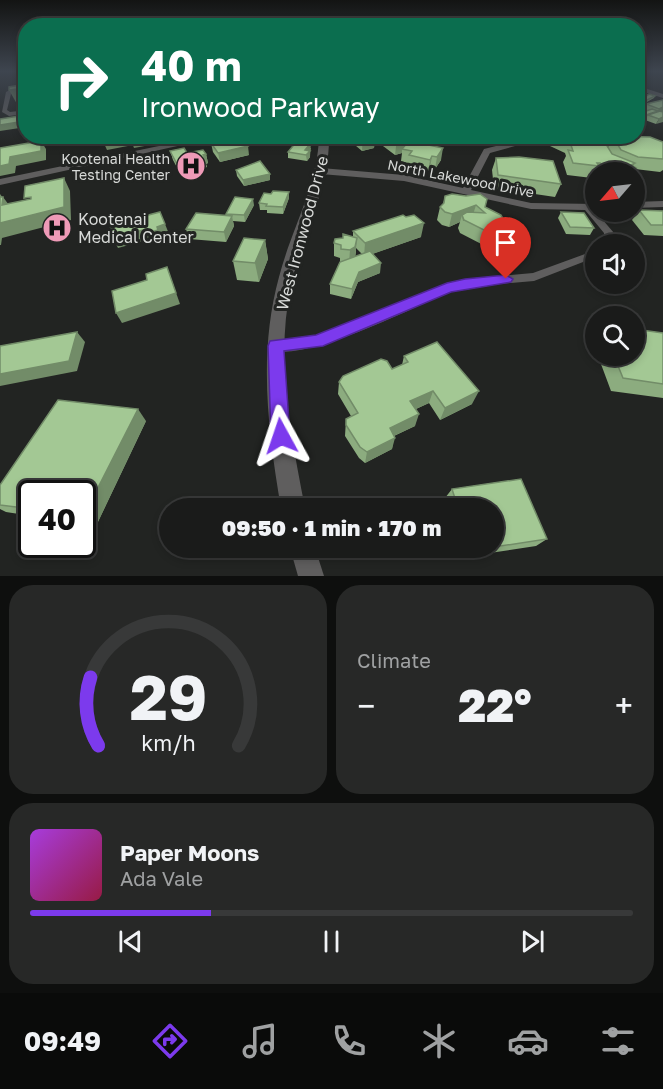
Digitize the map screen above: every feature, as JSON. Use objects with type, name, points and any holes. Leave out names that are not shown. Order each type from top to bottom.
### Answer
[{"type":"street","points":[[7,98],[4,111],[9,114]]},
{"type":"street","points":[[0,118],[18,113]]},
{"type":"street","points":[[0,182],[182,144]]},
{"type":"street","name":"West Ironwood Drive","points":[[291,498],[281,436],[276,346],[282,290],[321,171],[324,144]]},
{"type":"street","points":[[466,191],[487,152],[512,144]]},
{"type":"street","name":"North Lakewood Drive","points":[[321,171],[404,178],[531,206],[585,207]]},
{"type":"street","points":[[645,205],[663,204]]},
{"type":"street","points":[[276,346],[317,341],[447,288],[534,277],[585,257]]},
{"type":"street","points":[[306,558],[311,576]]},
{"type":"building","points":[[663,100],[663,107],[659,109],[646,104]]},
{"type":"building","points":[[652,109],[658,111],[646,115],[645,111]]},
{"type":"building","points":[[663,112],[663,117],[659,119],[648,115]]},
{"type":"building","points":[[18,116],[18,122],[0,125],[0,119]]},
{"type":"building","points":[[645,137],[650,137],[663,142],[663,159],[638,157],[621,150],[617,144],[645,144]]},
{"type":"building","points":[[41,144],[41,151],[10,157],[9,164],[0,166],[0,148]]},
{"type":"building","points":[[212,144],[246,144],[248,146],[218,153]]},
{"type":"building","points":[[295,144],[310,144],[305,150],[310,151],[306,155],[288,152]]},
{"type":"building","points":[[406,144],[424,144],[443,148],[437,157],[432,156],[430,160],[409,155],[412,151],[402,149]]},
{"type":"building","points":[[571,144],[606,144],[612,154],[632,162],[573,163],[568,150],[573,151]]},
{"type":"building","points":[[184,148],[187,153],[203,150],[206,154],[203,155],[205,158],[177,164],[170,151]]},
{"type":"building","points":[[519,157],[553,161],[561,184],[498,175],[496,158]]},
{"type":"building","points":[[260,161],[270,174],[243,180],[236,170]]},
{"type":"building","points":[[64,178],[64,207],[0,223],[0,197],[3,197],[2,205],[31,199],[31,197],[24,198],[25,186]]},
{"type":"building","points":[[273,191],[289,192],[283,207],[266,206],[267,204],[259,203],[264,193],[271,194]]},
{"type":"building","points":[[452,194],[466,196],[480,194],[487,199],[485,207],[501,215],[510,231],[502,236],[496,236],[464,220],[462,215],[467,212],[485,213],[476,205],[452,214],[445,212],[440,207],[444,203],[445,196]]},
{"type":"building","points":[[235,197],[253,199],[244,215],[226,214]]},
{"type":"building","points":[[645,210],[663,211],[663,225],[651,225],[645,218]]},
{"type":"building","points":[[160,212],[165,224],[157,227],[158,230],[148,233],[147,229],[113,238],[110,225]]},
{"type":"building","points":[[561,212],[584,213],[585,222],[590,222],[594,228],[570,227]]},
{"type":"building","points":[[196,213],[232,216],[224,232],[186,229]]},
{"type":"building","points":[[403,215],[406,217],[414,215],[424,223],[365,243],[353,231]]},
{"type":"building","points":[[343,234],[357,238],[355,247],[350,250],[341,249],[341,245],[334,243],[335,239],[343,238]]},
{"type":"building","points":[[244,238],[265,240],[255,263],[233,261]]},
{"type":"building","points":[[370,251],[381,263],[359,272],[352,289],[330,284],[340,262]]},
{"type":"building","points":[[167,267],[176,293],[116,313],[112,291],[147,280],[146,274]]},
{"type":"building","points":[[645,331],[663,333],[663,384],[623,378],[618,366],[645,366]]},
{"type":"building","points":[[77,332],[69,361],[0,374],[0,346]]},
{"type":"building","points":[[437,342],[479,391],[445,408],[433,391],[410,401],[419,414],[390,428],[395,438],[367,452],[360,447],[346,425],[346,419],[358,413],[339,382],[343,376],[381,359],[387,361],[392,369],[408,362],[404,356]]},
{"type":"building","points":[[58,400],[138,409],[96,491],[96,480],[18,480],[18,507],[0,505],[0,485]]},
{"type":"building","points":[[521,479],[547,539],[504,545],[504,498],[455,498],[452,489]]},
{"type":"place","name":"Kootenai Health Testing Center","points":[[191,166]]},
{"type":"place","name":"Kootenai Medical Center","points":[[57,228]]},
{"type":"route","points":[[281,436],[276,382],[276,346],[306,344],[335,335],[447,288],[506,279]]}]
